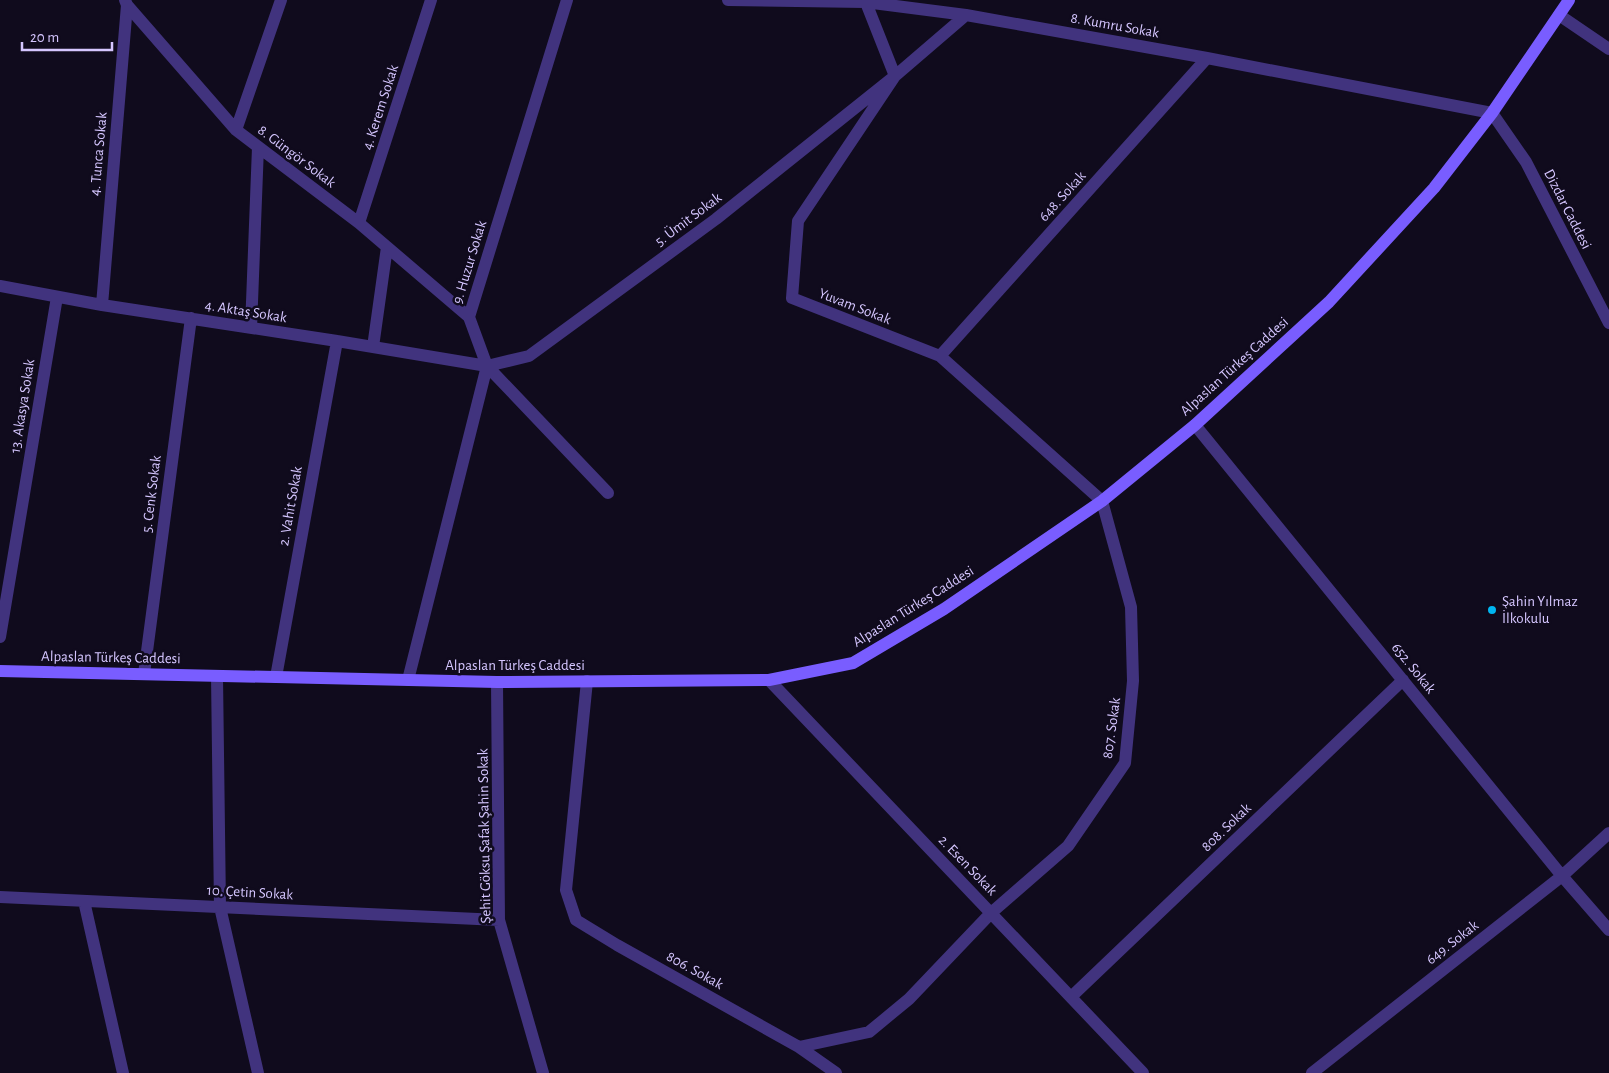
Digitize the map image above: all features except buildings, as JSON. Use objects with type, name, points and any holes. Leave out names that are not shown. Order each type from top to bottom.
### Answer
[{"type":"main road","name":"Alpaslan Türkeş Caddesi","points":[[0,671],[497,682],[769,680],[852,663],[944,608],[1102,501],[1195,425],[1329,302],[1434,188],[1492,113],[1569,0]]},
{"type":"street","points":[[236,130],[281,0]]},
{"type":"street","name":"4. Kerem Sokak","points":[[359,223],[431,0]]},
{"type":"street","name":"9. Huzur Sokak","points":[[487,366],[469,317],[568,0]]},
{"type":"street","name":"8. Kumru Sokak","points":[[728,0],[865,1],[966,15],[1207,58],[1492,113]]},
{"type":"street","points":[[865,1],[895,76],[966,15]]},
{"type":"street","name":"8. Güngör Sokak","points":[[126,2],[236,130],[359,223],[469,317]]},
{"type":"street","name":"4. Tunca Sokak","points":[[102,305],[126,2]]},
{"type":"street","points":[[1559,15],[1609,49]]},
{"type":"street","name":"648. Sokak","points":[[940,356],[1207,58]]},
{"type":"street","name":"Yuvam Sokak","points":[[895,76],[798,221],[792,298],[940,356],[1102,501]]},
{"type":"street","name":"5. Ümit Sokak","points":[[487,366],[529,356],[716,219],[895,76]]},
{"type":"street","name":"Dizdar Caddesi","points":[[1492,113],[1526,162],[1609,323]]},
{"type":"street","points":[[251,328],[258,146]]},
{"type":"street","points":[[373,347],[387,247]]},
{"type":"street","name":"4. Aktaş Sokak","points":[[0,286],[102,305],[487,366]]},
{"type":"street","name":"13. Akasya Sokak","points":[[0,638],[57,297]]},
{"type":"street","name":"5. Cenk Sokak","points":[[144,674],[191,318]]},
{"type":"street","name":"2. Vahit Sokak","points":[[276,677],[337,341]]},
{"type":"street","points":[[487,366],[608,493]]},
{"type":"street","points":[[408,680],[487,366]]},
{"type":"street","name":"652. Sokak","points":[[1195,425],[1562,876],[1609,930]]},
{"type":"street","name":"807. Sokak","points":[[991,913],[1068,846],[1125,763],[1133,681],[1131,607],[1102,501]]},
{"type":"street","points":[[217,676],[220,907],[258,1073]]},
{"type":"street","name":"2. Esen Sokak","points":[[769,680],[1143,1073]]},
{"type":"street","name":"808. Sokak","points":[[1071,997],[1403,680]]},
{"type":"street","name":"806. Sokak","points":[[587,681],[566,890],[576,920],[799,1047],[836,1073]]},
{"type":"street","name":"Şehit Göksu Şafak Şahin Sokak","points":[[497,682],[499,920],[544,1073]]},
{"type":"street","name":"649. Sokak","points":[[1312,1073],[1562,876],[1609,833]]},
{"type":"street","name":"10. Çetin Sokak","points":[[0,897],[499,920]]},
{"type":"street","points":[[84,901],[123,1073]]},
{"type":"street","points":[[799,1047],[869,1032],[909,999],[991,913]]},
{"type":"place","name":"Şahin Yılmaz İlkokulu","points":[[1492,610]]}]
